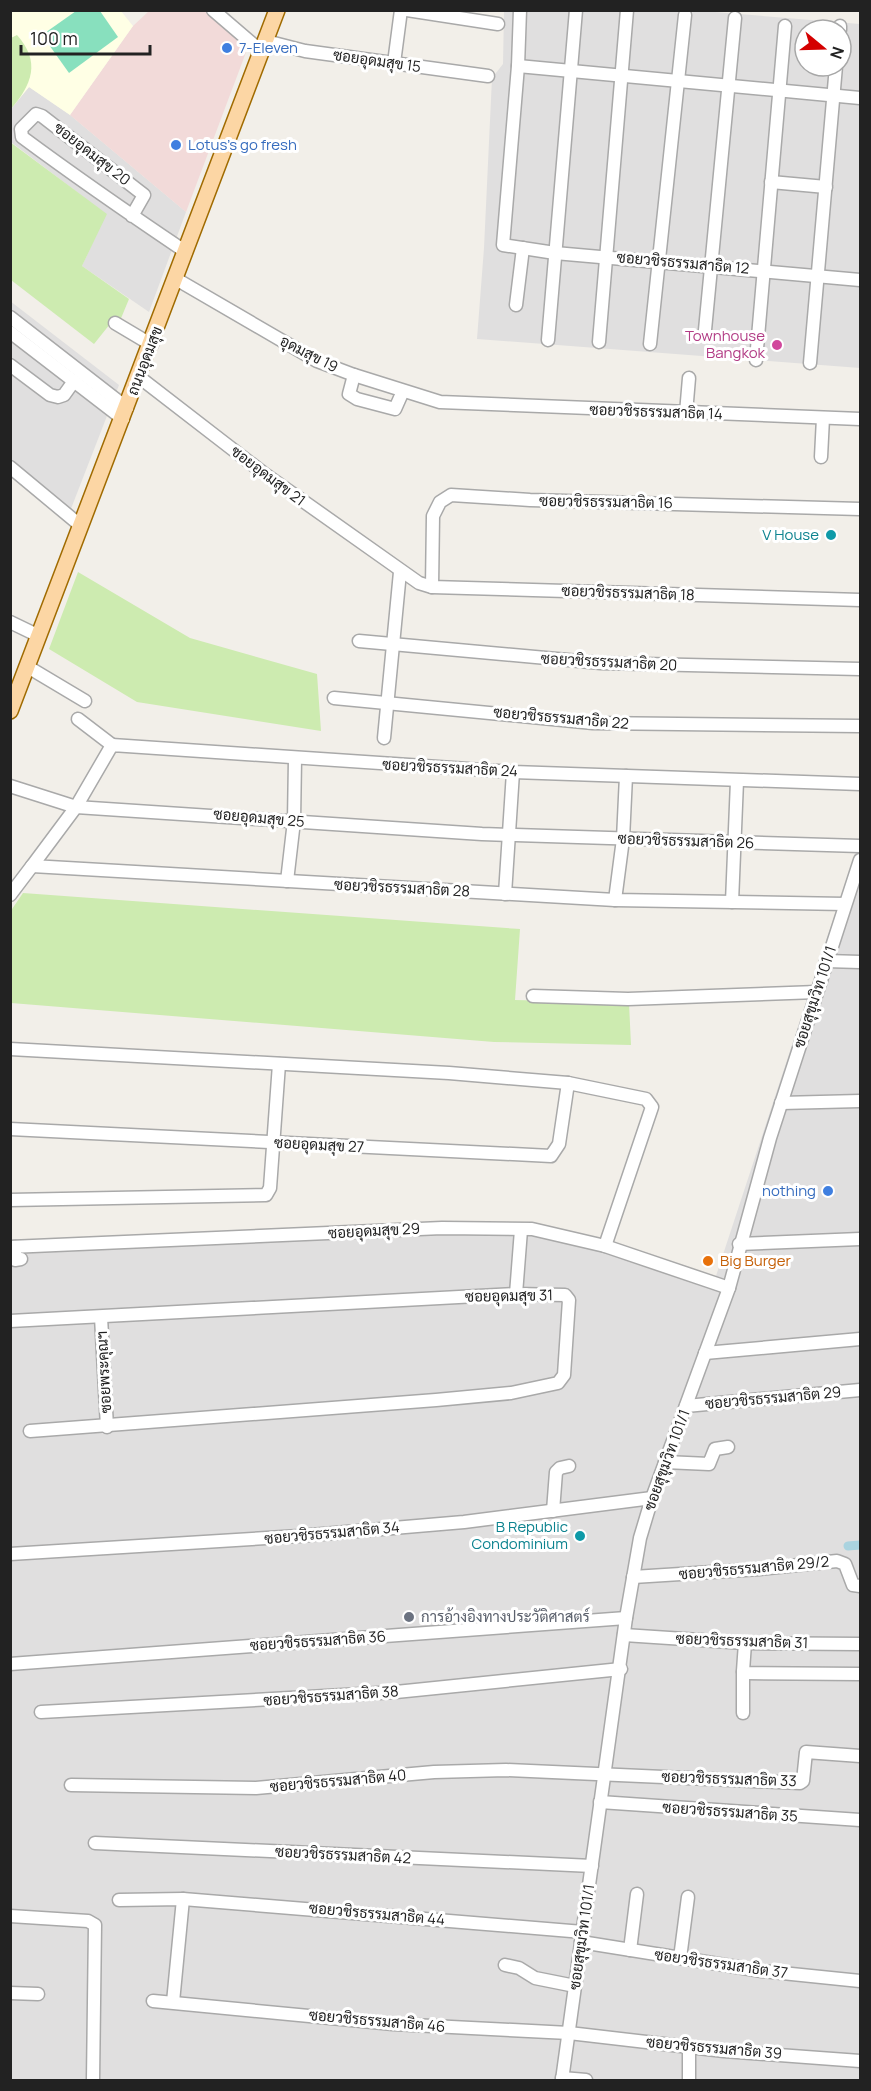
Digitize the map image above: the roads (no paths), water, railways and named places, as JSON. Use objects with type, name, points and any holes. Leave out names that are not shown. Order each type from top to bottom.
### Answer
[{"type":"main road","name":"ถนนอุดมสุข","points":[[10,711],[152,345],[278,10]]},
{"type":"street","points":[[213,10],[264,46]]},
{"type":"street","points":[[394,63],[400,10]]},
{"type":"street","points":[[407,10],[498,24]]},
{"type":"street","points":[[520,10],[518,66],[861,98]]},
{"type":"street","points":[[548,340],[576,10]]},
{"type":"street","points":[[598,342],[627,10]]},
{"type":"street","points":[[650,344],[685,15]]},
{"type":"street","points":[[705,330],[735,18]]},
{"type":"street","points":[[756,360],[785,26]]},
{"type":"street","name":"ซอยอุดมสุข 15","points":[[264,46],[488,76]]},
{"type":"street","name":"ซอยวชิรธรรมสาธิต 12","points":[[518,66],[503,242],[506,246],[555,253],[861,280]]},
{"type":"street","points":[[810,363],[835,78]]},
{"type":"street","name":"ซอยอุดมสุข 20","points":[[132,216],[144,195],[42,117],[36,114],[32,116],[21,129],[22,137],[132,216],[186,252]]},
{"type":"street","points":[[771,182],[826,187]]},
{"type":"street","points":[[516,305],[523,248]]},
{"type":"street","name":"อุดมสุข 19","points":[[176,279],[317,361],[440,402],[452,402]]},
{"type":"street","points":[[10,317],[79,380]]},
{"type":"street","points":[[115,323],[152,345]]},
{"type":"street","points":[[10,332],[125,413]]},
{"type":"street","points":[[10,365],[50,395],[58,397],[64,395],[79,380]]},
{"type":"street","points":[[354,375],[349,394],[357,399],[395,410],[404,391]]},
{"type":"street","name":"ซอยอุดมสุข 21","points":[[139,377],[262,472],[400,572]]},
{"type":"street","points":[[686,413],[689,378]]},
{"type":"street","name":"ซอยวชิรธรรมสาธิต 14","points":[[452,402],[861,419]]},
{"type":"street","points":[[821,457],[823,418]]},
{"type":"street","points":[[10,467],[81,526]]},
{"type":"street","name":"ซอยวชิรธรรมสาธิต 16","points":[[432,587],[433,516],[440,502],[451,495],[861,509]]},
{"type":"street","points":[[384,738],[400,572]]},
{"type":"street","name":"ซอยวชิรธรรมสาธิต 18","points":[[400,572],[419,583],[432,587],[861,600]]},
{"type":"street","points":[[10,622],[39,636]]},
{"type":"street","name":"ซอยวชิรธรรมสาธิต 20","points":[[359,641],[601,663],[861,669]]},
{"type":"street","points":[[28,667],[85,701]]},
{"type":"street","name":"ซอยวชิรธรรมสาธิต 22","points":[[334,698],[593,723],[861,726]]},
{"type":"street","points":[[10,895],[76,807],[112,745],[78,719]]},
{"type":"street","name":"ซอยวชิรธรรมสาธิต 24","points":[[112,745],[513,772],[861,784]]},
{"type":"street","points":[[287,881],[294,821],[295,759]]},
{"type":"street","points":[[505,894],[511,835],[513,772]]},
{"type":"street","points":[[615,900],[623,839],[626,776]]},
{"type":"street","points":[[732,902],[737,781]]},
{"type":"street","name":"ซอยอุดมสุข 25","points":[[10,786],[76,807],[511,835]]},
{"type":"street","name":"ซอยวชิรธรรมสาธิต 26","points":[[511,835],[861,846]]},
{"type":"street","name":"ซอยสุขุมวิท 101/1","points":[[562,2079],[600,1802],[621,1669],[626,1618],[633,1576],[652,1498],[729,1288],[739,1244],[782,1103],[845,904],[857,881],[861,860]]},
{"type":"street","name":"ซอยวชิรธรรมสาธิต 28","points":[[32,866],[615,900],[845,904]]},
{"type":"street","points":[[826,962],[861,962]]},
{"type":"street","points":[[534,996],[628,999],[817,992]]},
{"type":"street","points":[[10,1050],[279,1064],[568,1083],[646,1099],[652,1107],[605,1246]]},
{"type":"street","points":[[10,1200],[266,1195],[270,1188],[279,1064]]},
{"type":"street","name":"ซอยอุดมสุข 27","points":[[10,1130],[551,1156],[559,1144],[568,1083]]},
{"type":"street","points":[[782,1103],[861,1101]]},
{"type":"street","name":"ซอยอุดมสุข 29","points":[[13,1247],[442,1228],[541,1230],[605,1246],[729,1288]]},
{"type":"street","points":[[516,1294],[521,1230]]},
{"type":"street","points":[[739,1244],[861,1239]]},
{"type":"street","points":[[13,1247],[15,1260],[21,1259]]},
{"type":"street","name":"ซอยอุดมสุข 31","points":[[10,1321],[516,1294],[565,1295],[568,1298],[564,1375],[558,1383],[511,1393],[107,1427],[30,1431]]},
{"type":"street","name":"ซอยพระคุณฯ","points":[[101,1317],[107,1427]]},
{"type":"street","points":[[705,1353],[861,1340]]},
{"type":"street","name":"ซอยวชิรธรรมสาธิต 29","points":[[686,1406],[861,1390]]},
{"type":"street","points":[[665,1462],[698,1466],[709,1464],[715,1449],[728,1447]]},
{"type":"street","points":[[553,1511],[556,1472],[560,1468],[569,1466]]},
{"type":"street","name":"ซอยวชิรธรรมสาธิต 34","points":[[10,1554],[299,1536],[553,1511],[652,1498]]},
{"type":"street","name":"ซอยวชิรธรรมสาธิต 29/2","points":[[633,1576],[760,1569],[837,1561],[845,1564],[853,1585],[861,1586]]},
{"type":"street","name":"ซอยวชิรธรรมสาธิต 36","points":[[10,1664],[626,1618]]},
{"type":"street","name":"ซอยวชิรธรรมสาธิต 31","points":[[624,1635],[745,1643],[861,1644]]},
{"type":"street","points":[[742,1713],[745,1643]]},
{"type":"street","name":"ซอยวชิรธรรมสาธิต 38","points":[[41,1712],[396,1692],[621,1669]]},
{"type":"street","points":[[743,1672],[861,1674]]},
{"type":"street","name":"ซอยวชิรธรรมสาธิต 33","points":[[605,1773],[800,1783],[803,1781],[806,1752],[861,1756]]},
{"type":"street","name":"ซอยวชิรธรรมสาธิต 40","points":[[71,1785],[256,1788],[434,1772],[506,1770],[605,1773]]},
{"type":"street","name":"ซอยวชิรธรรมสาธิต 35","points":[[600,1802],[861,1820]]},
{"type":"street","name":"ซอยวชิรธรรมสาธิต 42","points":[[95,1843],[592,1866]]},
{"type":"street","points":[[630,1950],[637,1894]]},
{"type":"street","points":[[680,1958],[688,1897]]},
{"type":"street","points":[[173,2002],[177,1899]]},
{"type":"street","name":"ซอยวชิรธรรมสาธิต 44","points":[[119,1900],[177,1899],[582,1937]]},
{"type":"street","points":[[10,1916],[88,1922],[95,1926],[98,1934],[93,2080]]},
{"type":"street","name":"ซอยวชิรธรรมสาธิต 37","points":[[582,1937],[630,1950],[762,1971],[861,1981]]},
{"type":"street","points":[[505,1965],[519,1968],[534,1978],[575,1986]]},
{"type":"street","points":[[10,1993],[38,1994]]},
{"type":"street","name":"ซอยวชิรธรรมสาธิต 46","points":[[153,2001],[393,2024],[568,2033]]},
{"type":"street","name":"ซอยวชิรธรรมสาธิต 39","points":[[568,2033],[688,2047],[861,2061]]},
{"type":"street","points":[[688,2047],[689,2080]]},
{"type":"street","points":[[562,2079],[586,2080]]},
{"type":"waterway","points":[[848,1546],[860,1545]]},
{"type":"place","name":"7-Eleven","points":[[227,48]]},
{"type":"place","name":"Lotus's go fresh","points":[[176,145]]},
{"type":"place","name":"Townhouse Bangkok","points":[[777,345]]},
{"type":"place","name":"V House","points":[[831,535]]},
{"type":"place","name":"nothing","points":[[828,1191]]},
{"type":"place","name":"Big Burger","points":[[708,1261]]},
{"type":"place","name":"B Republic Condominium","points":[[580,1536]]},
{"type":"place","name":"การอ้างอิงทางประวัติศาสตร์","points":[[409,1617]]}]
